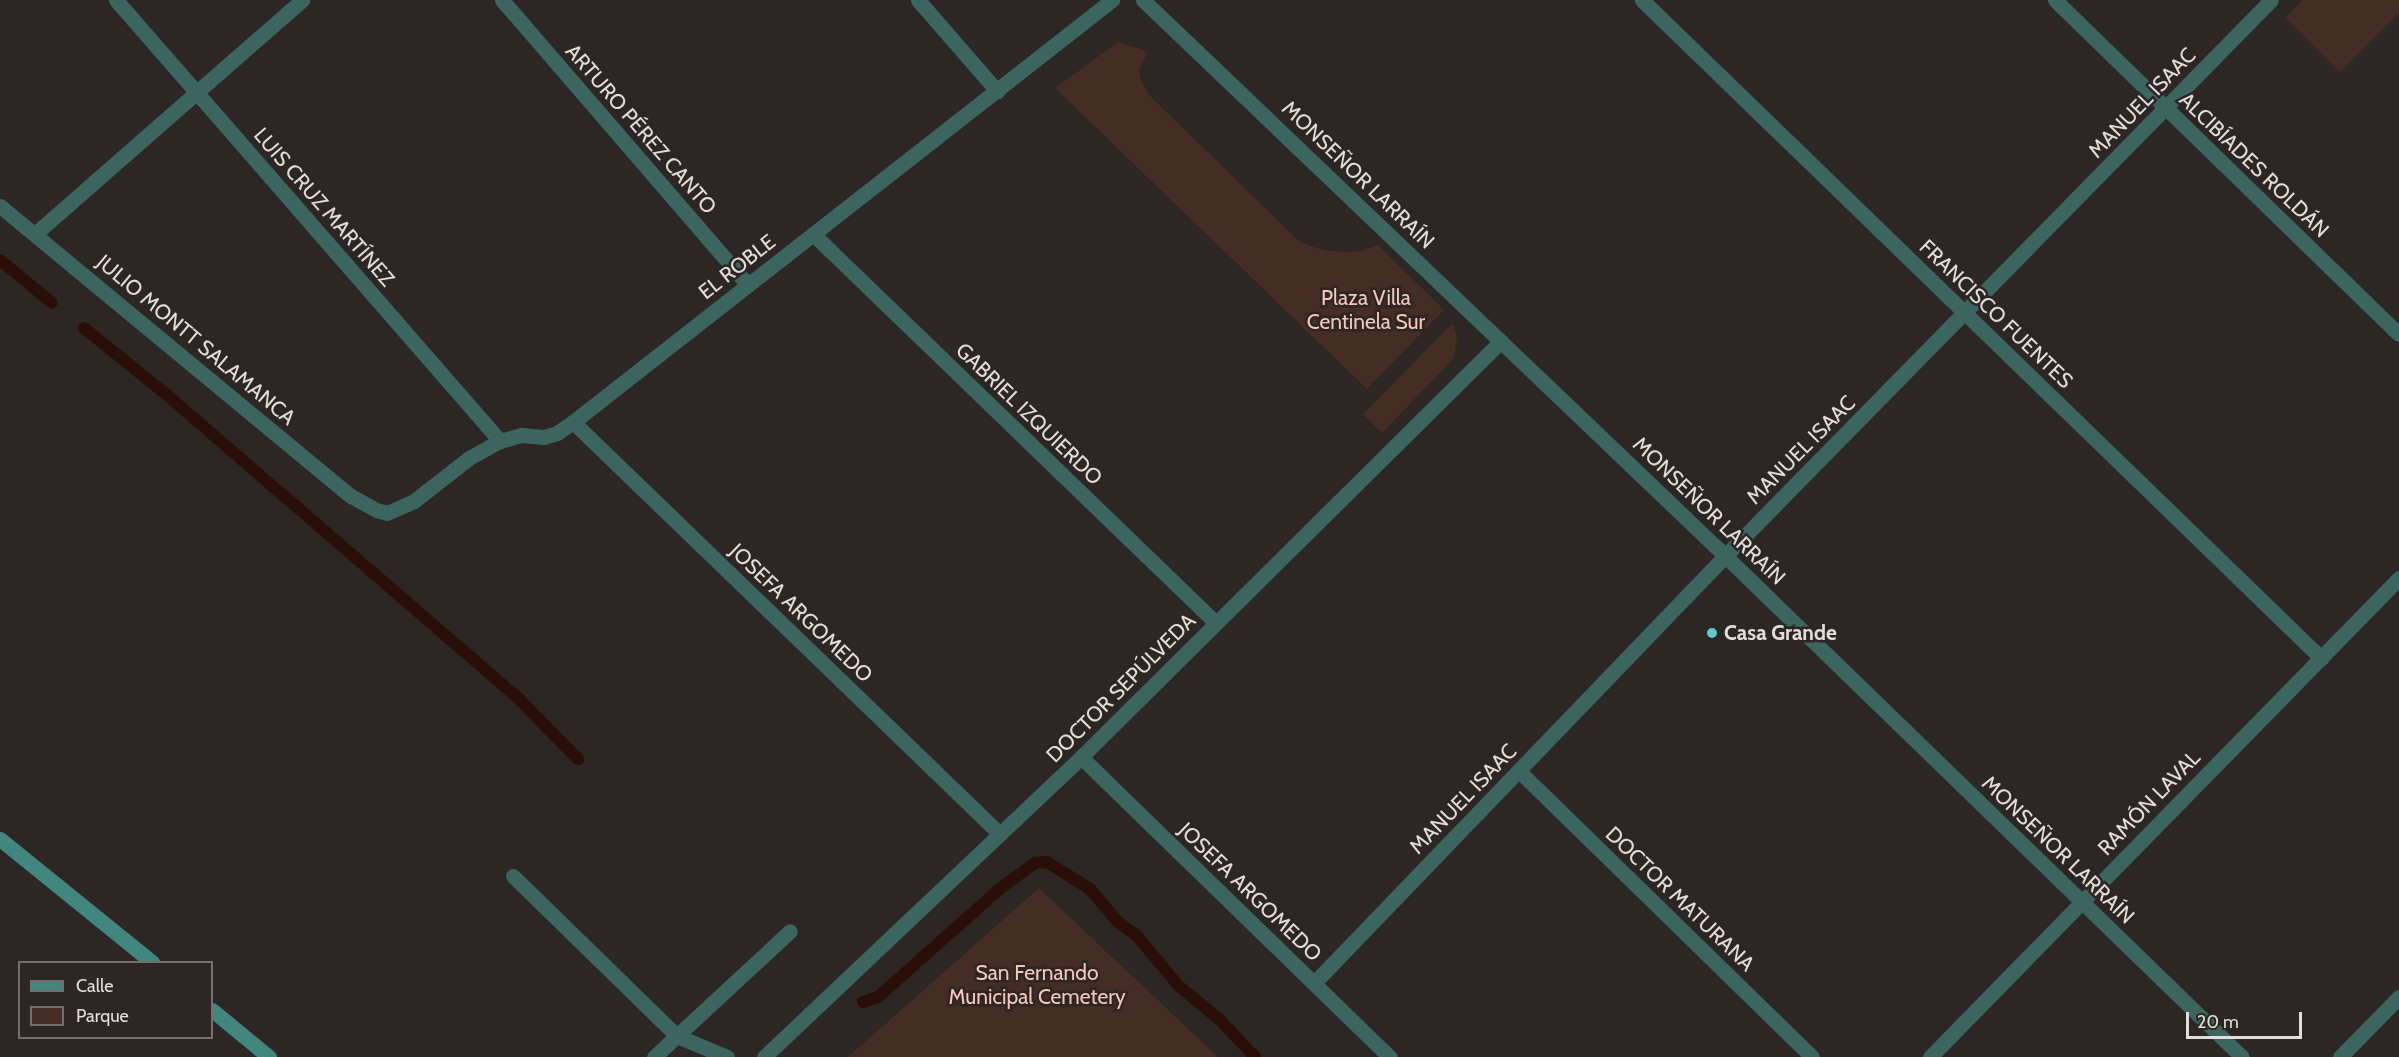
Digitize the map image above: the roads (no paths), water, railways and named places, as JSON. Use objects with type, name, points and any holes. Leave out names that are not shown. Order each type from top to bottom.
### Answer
[{"type":"main road","points":[[0,839],[150,961]]},
{"type":"main road","points":[[213,1011],[269,1057]]},
{"type":"street","name":"LUIS CRUZ MARTÍNEZ","points":[[116,0],[500,441]]},
{"type":"street","points":[[36,233],[302,0]]},
{"type":"street","name":"ARTURO PÉREZ CANTO","points":[[502,0],[748,285]]},
{"type":"street","points":[[918,0],[997,91]]},
{"type":"street","name":"EL ROBLE","points":[[366,506],[387,513],[398,510],[414,501],[469,458],[500,441],[521,435],[544,437],[557,433],[1112,0]]},
{"type":"street","name":"MONSEÑOR LARRAÍN","points":[[1143,0],[1725,556],[2242,1057]]},
{"type":"street","name":"FRANCISCO FUENTES","points":[[1642,0],[2321,658]]},
{"type":"street","name":"ALCIBÍADES ROLDÁN","points":[[2055,0],[2399,334]]},
{"type":"street","name":"MANUEL ISAAC","points":[[1314,983],[1725,556],[2271,0]]},
{"type":"street","name":"JULIO MONTT SALAMANCA","points":[[0,206],[36,233],[351,496],[366,506]]},
{"type":"street","name":"GABRIEL IZQUIERDO","points":[[813,234],[1216,623]]},
{"type":"street","name":"DOCTOR SEPÚLVEDA","points":[[764,1057],[1081,757],[1501,341]]},
{"type":"street","name":"JOSEFA ARGOMEDO","points":[[573,422],[1000,834]]},
{"type":"street","name":"RAMÓN LAVAL","points":[[1930,1057],[2399,578]]},
{"type":"street","name":"JOSEFA ARGOMEDO","points":[[1081,757],[1390,1057]]},
{"type":"street","name":"DOCTOR MATURANA","points":[[1519,771],[1812,1057]]},
{"type":"street","points":[[513,876],[677,1036],[727,1057]]},
{"type":"street","points":[[654,1057],[790,930]]},
{"type":"street","points":[[2340,1057],[2399,997]]},
{"type":"waterway","points":[[0,260],[52,303]]},
{"type":"waterway","points":[[84,328],[167,395],[520,700],[578,759]]},
{"type":"waterway","points":[[863,1002],[878,997],[1002,887],[1035,863],[1047,862],[1090,889],[1118,922],[1136,935],[1179,986],[1221,1021],[1255,1057]]},
{"type":"place","name":"Casa Grande","points":[[1712,633]]},
{"type":"park label","name":"Plaza Villa Centinela Sur","points":[[1366,310]]},
{"type":"park label","name":"San Fernando Municipal Cemetery","points":[[1037,985]]}]
